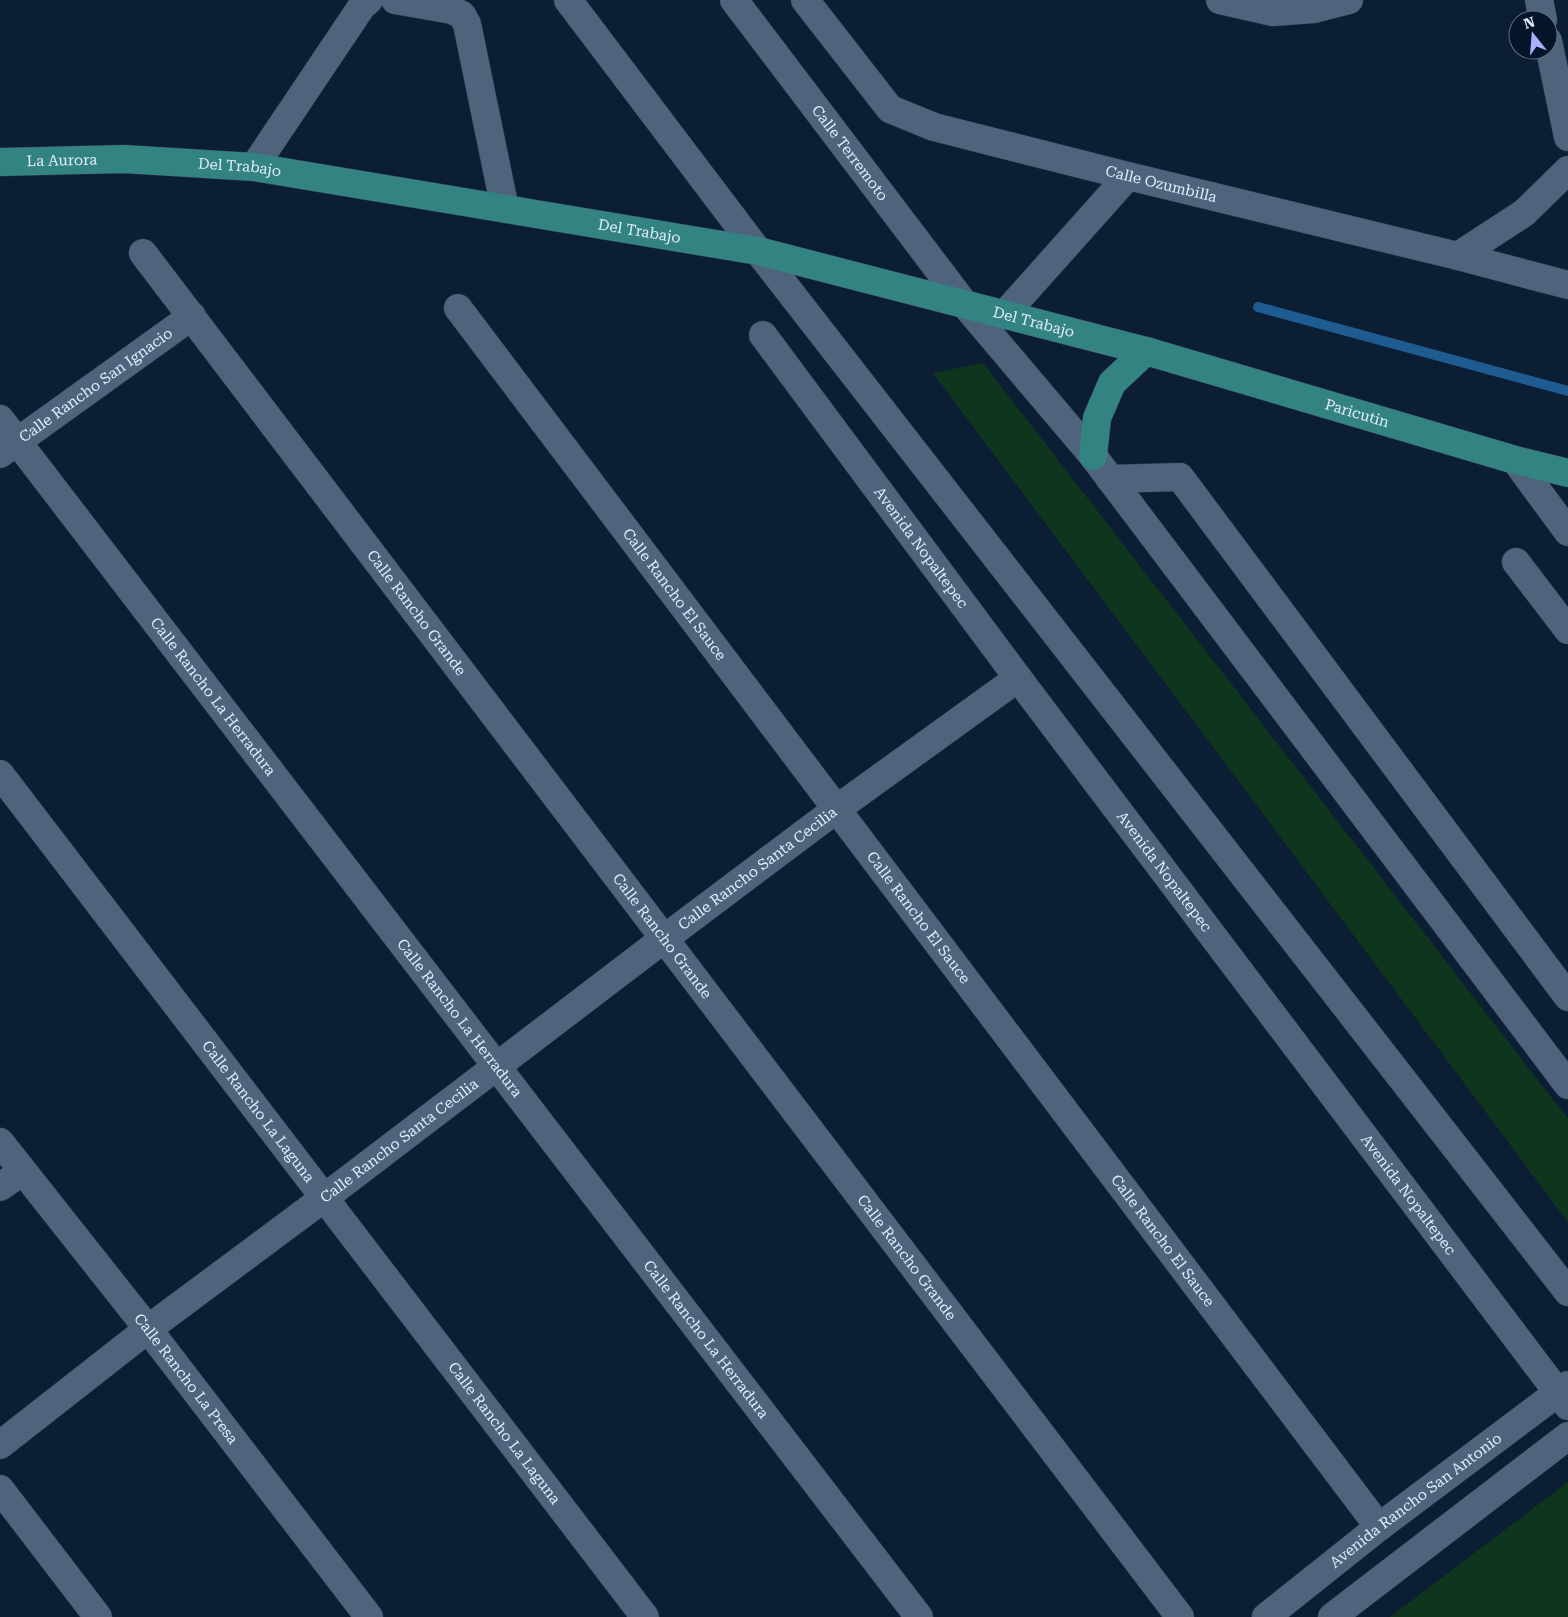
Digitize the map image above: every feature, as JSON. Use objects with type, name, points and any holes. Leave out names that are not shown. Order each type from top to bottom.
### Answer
[{"type":"main road","name":"Del Trabajo","points":[[124,159],[254,167],[758,251],[1146,351]]},
{"type":"main road","name":"La Aurora","points":[[0,162],[124,159]]},
{"type":"main road","points":[[1093,456],[1097,418],[1112,383],[1146,351]]},
{"type":"main road","name":"Paricutin","points":[[1146,351],[1515,460],[1568,473]]},
{"type":"street","points":[[254,167],[362,6],[369,0]]},
{"type":"street","points":[[395,0],[452,10],[462,15],[467,24],[505,209]]},
{"type":"street","points":[[568,0],[758,251],[1568,1292]]},
{"type":"street","name":"Calle Terremoto","points":[[734,0],[966,306],[1093,456],[1568,1085]]},
{"type":"street","name":"Calle Ozumbilla","points":[[805,0],[890,109],[934,127],[1458,256],[1568,285]]},
{"type":"street","points":[[1220,0],[1273,12],[1314,9],[1349,0]]},
{"type":"street","points":[[1554,60],[1563,88],[1568,137]]},
{"type":"street","points":[[1458,256],[1524,213],[1568,170]]},
{"type":"street","points":[[1004,315],[1128,176]]},
{"type":"street","name":"Calle Rancho Grande","points":[[144,253],[1180,1617]]},
{"type":"street","name":"Calle Rancho El Sauce","points":[[458,308],[1380,1527]]},
{"type":"street","name":"Calle Rancho San Ignacio","points":[[9,448],[192,316]]},
{"type":"street","name":"Avenida Nopaltepec","points":[[763,335],[1018,678],[1564,1395]]},
{"type":"street","name":"Calle Rancho La Herradura","points":[[0,419],[9,448],[497,1066],[919,1617]]},
{"type":"street","points":[[1515,460],[1568,532]]},
{"type":"street","points":[[1110,479],[1180,476],[1568,997]]},
{"type":"street","points":[[1516,562],[1568,630]]},
{"type":"street","name":"Calle Rancho Santa Cecilia","points":[[0,1445],[148,1329],[324,1198],[665,938],[838,808],[1018,678]]},
{"type":"street","name":"Calle Rancho La Laguna","points":[[0,774],[645,1617]]},
{"type":"street","name":"Calle Rancho La Presa","points":[[0,1142],[148,1329],[369,1617]]},
{"type":"street","points":[[0,1187],[22,1172]]},
{"type":"street","name":"Avenida Rancho San Antonio","points":[[1266,1617],[1380,1527],[1564,1395]]},
{"type":"street","points":[[1332,1617],[1568,1436]]},
{"type":"street","points":[[0,1489],[98,1617]]},
{"type":"green space","points":[[983,363],[1568,1119],[1568,1222],[933,373]]},
{"type":"green space","points":[[1568,1482],[1568,1617],[1390,1617]]},
{"type":"waterway","points":[[1258,307],[1568,391]]}]
